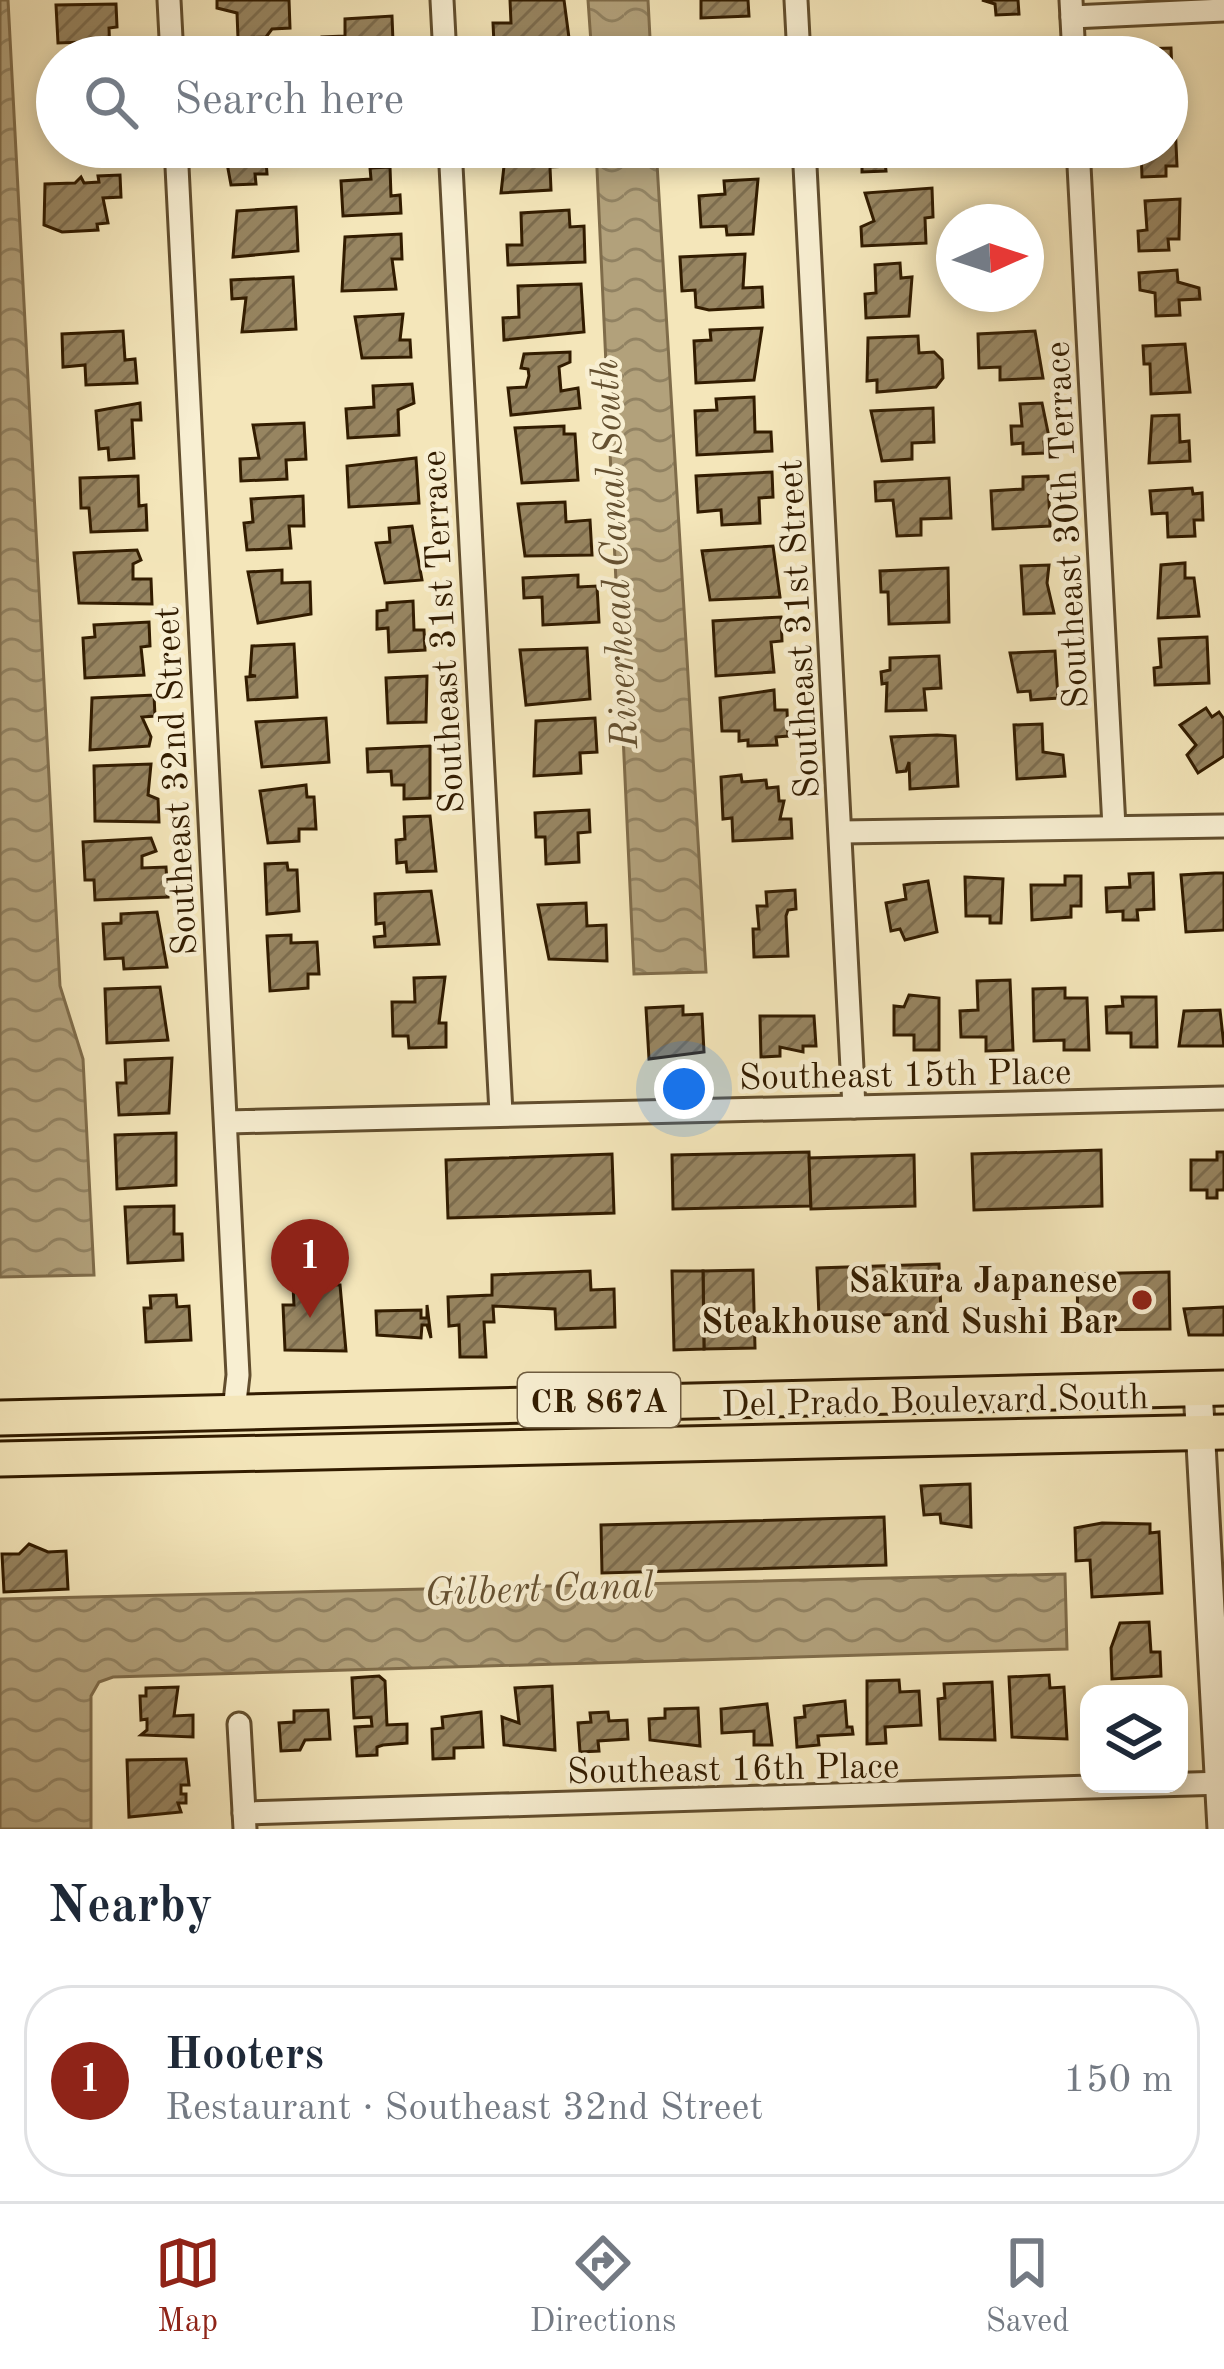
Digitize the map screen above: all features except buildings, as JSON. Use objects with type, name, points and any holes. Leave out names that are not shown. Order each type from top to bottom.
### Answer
[{"type":"main road","name":"Del Prado Boulevard South","points":[[0,1418],[1211,1389]]},
{"type":"main road","points":[[179,1455],[234,1411]]},
{"type":"main road","name":"Del Prado Boulevard South","points":[[0,1459],[1212,1432]]},
{"type":"street","points":[[169,0],[171,36]]},
{"type":"street","points":[[442,0],[444,36]]},
{"type":"street","points":[[796,0],[798,36]]},
{"type":"street","points":[[1071,8],[1224,10]]},
{"type":"street","name":"Southeast 32nd Street","points":[[177,168],[228,1122],[238,1375],[234,1411]]},
{"type":"street","name":"Southeast 31st Terrace","points":[[450,168],[500,1113]]},
{"type":"street","name":"Southeast 31st Street","points":[[805,168],[854,1107]]},
{"type":"street","name":"Southeast 30th Terrace","points":[[1079,168],[1114,827]]},
{"type":"street","points":[[842,832],[1224,826]]},
{"type":"street","name":"Southeast 15th Place","points":[[228,1122],[1224,1098]]},
{"type":"street","points":[[1211,1389],[1222,1829]]},
{"type":"street","name":"Southeast 16th Place","points":[[239,1724],[245,1821],[1222,1783]]},
{"type":"water","points":[[0,0],[8,0],[60,986],[83,1059],[94,1275],[0,1277]]},
{"type":"water","points":[[588,0],[648,0],[650,36],[591,36]]},
{"type":"water","points":[[597,168],[657,168],[706,972],[634,974]]},
{"type":"water","name":"Gilbert Canal","points":[[1065,1574],[1067,1649],[113,1677],[99,1682],[91,1696],[91,1829],[0,1829],[0,1599]]},
{"type":"place","name":"Sakura Japanese Steakhouse and Sushi Bar","points":[[1142,1300]]},
{"type":"place","name":"Hooters","points":[[310,1318]]},
{"type":"water label","name":"Riverhead Canal South","points":[[613,554]]}]
